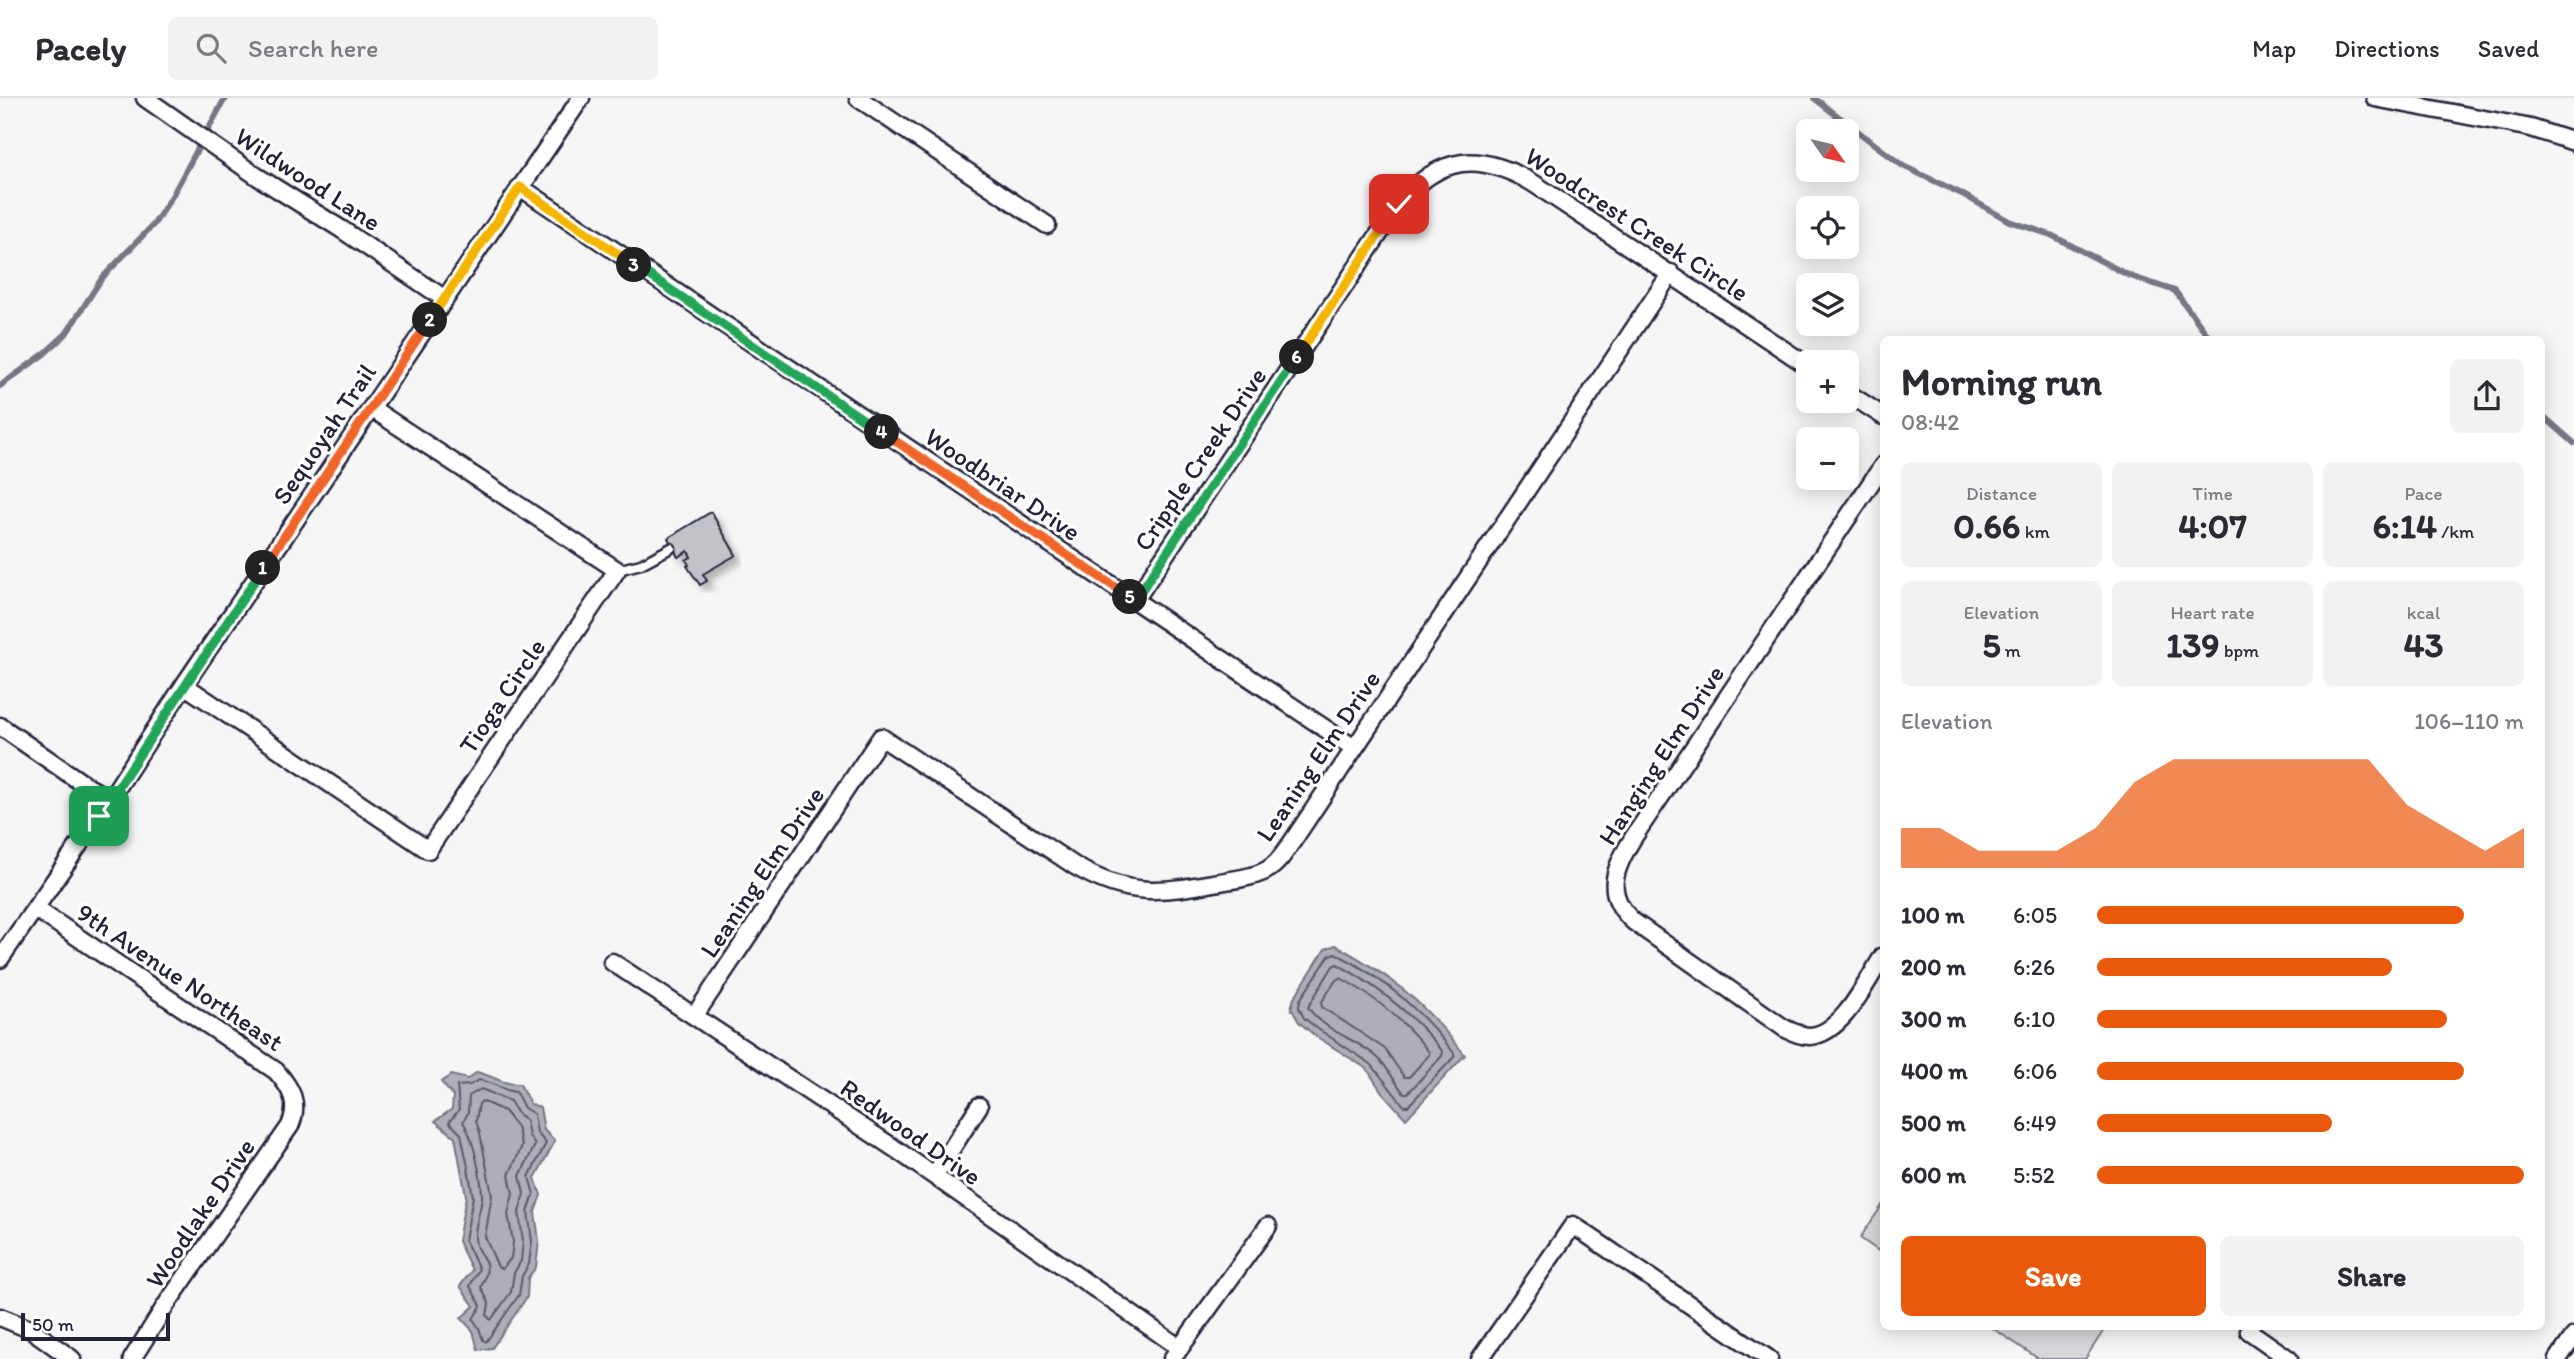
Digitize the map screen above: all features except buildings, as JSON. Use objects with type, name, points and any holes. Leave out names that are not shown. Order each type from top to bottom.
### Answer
[{"type":"street","name":"Sequoyah Trail","points":[[0,959],[581,98]]},
{"type":"street","points":[[858,98],[1047,225]]},
{"type":"street","points":[[2380,98],[2530,128],[2574,142]]},
{"type":"street","name":"Wildwood Lane","points":[[147,99],[206,142],[445,299]]},
{"type":"street","name":"Woodcrest Creek Circle","points":[[1399,204],[1420,181],[1433,173],[1462,163],[1475,161],[1508,168],[1796,358]]},
{"type":"street","name":"Woodbriar Drive","points":[[520,187],[1051,547],[1135,600],[1354,748]]},
{"type":"street","name":"Cripple Creek Drive","points":[[1135,600],[1399,204]]},
{"type":"street","name":"Leaning Elm Drive","points":[[695,1016],[881,737],[1095,878],[1126,888],[1168,891],[1253,876],[1266,871],[1282,856],[1671,274]]},
{"type":"street","points":[[1859,400],[1880,414]]},
{"type":"street","points":[[371,408],[617,570]]},
{"type":"street","name":"Hanging Elm Drive","points":[[1880,469],[1633,838],[1623,854],[1613,881],[1619,905],[1634,922],[1784,1028],[1796,1033],[1810,1036],[1834,1026],[1843,1017],[1880,961]]},
{"type":"street","name":"Tioga Circle","points":[[184,685],[428,850],[617,570]]},
{"type":"street","points":[[0,726],[88,787],[110,799]]},
{"type":"street","name":"9th Avenue Northeast","points":[[36,909],[276,1071],[295,1098],[295,1116],[286,1132]]},
{"type":"street","name":"Redwood Drive","points":[[612,962],[933,1176],[1176,1354]]},
{"type":"street","points":[[933,1176],[979,1106]]},
{"type":"street","name":"Woodlake Drive","points":[[132,1359],[166,1305],[286,1132]]},
{"type":"street","points":[[1480,1359],[1573,1225],[1769,1359]]},
{"type":"street","points":[[1176,1354],[1268,1226]]},
{"type":"street","points":[[0,1317],[32,1330],[72,1359]]},
{"type":"street","points":[[2249,1330],[2290,1359]]},
{"type":"street","points":[[2558,1359],[2574,1336]]},
{"type":"lane","points":[[617,570],[641,565],[671,548]]},
{"type":"shaded area","points":[[1880,1208],[1880,1252],[1860,1238]]},
{"type":"shaded area","points":[[1996,1330],[2104,1330],[2085,1359],[2039,1359]]},
{"type":"water","points":[[1335,945],[1407,992],[1465,1055],[1406,1119],[1381,1091],[1367,1069],[1314,1035],[1299,1022],[1291,1008],[1294,998],[1325,949]]},
{"type":"water","points":[[477,1072],[504,1082],[520,1084],[530,1104],[540,1107],[544,1130],[555,1141],[535,1178],[541,1195],[535,1212],[539,1241],[536,1267],[528,1278],[527,1297],[492,1348],[478,1350],[473,1331],[461,1318],[474,1306],[460,1286],[472,1270],[458,1241],[466,1196],[455,1137],[435,1121],[452,1109],[453,1096],[441,1082],[451,1075],[468,1079]]},
{"type":"waterway","points":[[0,386],[66,334],[102,278],[154,224],[227,98]]},
{"type":"waterway","points":[[1814,98],[1903,166],[1962,194],[2009,221],[2051,235],[2130,276],[2175,291],[2208,336]]},
{"type":"waterway","points":[[2545,418],[2574,443]]},
{"type":"route","points":[[99,816],[184,685],[520,187],[1051,547],[1135,600],[1399,204]]}]
